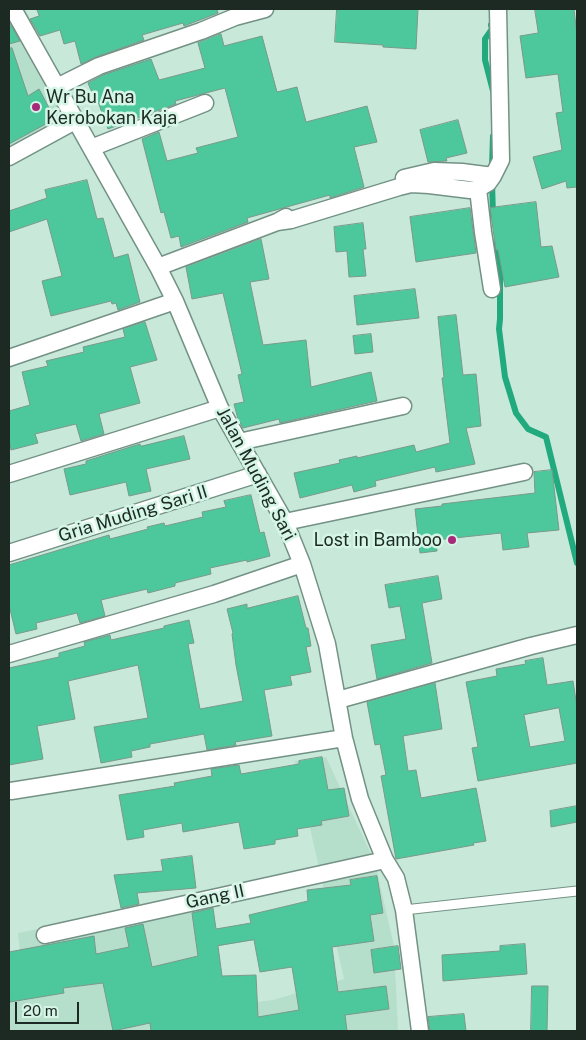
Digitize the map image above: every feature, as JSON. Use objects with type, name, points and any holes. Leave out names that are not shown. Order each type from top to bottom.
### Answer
[{"type":"street","points":[[57,86],[99,66],[201,31],[235,17],[265,9]]},
{"type":"street","points":[[277,222],[291,220],[405,186],[429,185],[470,190],[478,189],[488,183],[501,160],[498,9]]},
{"type":"street","name":"Jalan Muding Sari","points":[[13,13],[57,86],[158,267],[175,301],[220,408],[285,522],[302,564],[327,644],[344,738],[360,800],[385,860],[396,878],[404,910],[420,1031]]},
{"type":"street","points":[[91,148],[205,102]]},
{"type":"street","points":[[9,157],[76,121]]},
{"type":"street","points":[[158,267],[277,222],[290,215],[393,180],[434,171],[493,176]]},
{"type":"street","points":[[478,189],[492,289]]},
{"type":"street","points":[[9,358],[175,301]]},
{"type":"street","points":[[239,442],[403,406]]},
{"type":"street","points":[[9,474],[220,408]]},
{"type":"street","points":[[285,522],[524,472]]},
{"type":"street","name":"Gria Muding Sari II","points":[[9,553],[258,474]]},
{"type":"street","points":[[9,654],[214,594],[302,564]]},
{"type":"street","points":[[338,700],[577,634]]},
{"type":"street","points":[[11,791],[344,738]]},
{"type":"street","name":"Gang II","points":[[45,935],[385,860]]},
{"type":"lane","points":[[404,910],[577,891]]},
{"type":"shaded area","points":[[25,9],[77,113],[9,146],[9,69],[14,67],[9,56],[9,15]]},
{"type":"shaded area","points":[[326,757],[375,863],[394,946],[398,1031],[9,1031],[9,954],[20,952],[18,933],[206,895],[219,1007],[273,1000],[344,979],[295,761]]},
{"type":"building","points":[[37,9],[217,9],[218,13],[184,26],[183,23],[142,35],[144,40],[81,64],[75,41],[64,44],[60,30],[40,36],[30,19],[39,16]]},
{"type":"building","points":[[337,9],[418,9],[416,49],[335,42]]},
{"type":"building","points":[[535,9],[574,9],[577,35],[577,187],[567,188],[566,181],[542,189],[533,157],[562,150],[556,113],[563,112],[558,74],[526,78],[520,36],[538,33]]},
{"type":"building","points":[[11,25],[20,41],[9,44],[9,26]]},
{"type":"building","points":[[221,34],[224,46],[262,36],[277,92],[297,87],[306,122],[367,106],[377,142],[354,147],[364,187],[330,198],[330,195],[247,218],[248,222],[181,247],[179,236],[171,238],[164,212],[161,213],[142,139],[159,132],[167,161],[198,153],[196,148],[238,137],[225,88],[175,101],[176,104],[108,129],[97,99],[95,100],[88,83],[103,75],[151,59],[159,80],[205,68],[198,43]]},
{"type":"building","points":[[12,48],[28,96],[39,89],[55,119],[9,144],[9,49]]},
{"type":"building","points":[[458,120],[467,153],[446,158],[447,161],[428,162],[420,130]]},
{"type":"building","points":[[87,180],[97,219],[103,218],[114,258],[128,254],[140,302],[118,310],[116,303],[112,304],[111,301],[51,316],[42,281],[62,276],[47,219],[9,232],[9,211],[47,198],[45,190]]},
{"type":"building","points":[[536,202],[541,247],[552,246],[559,277],[505,287],[498,250],[496,250],[490,208]]},
{"type":"building","points":[[470,208],[476,253],[416,262],[410,217]]},
{"type":"building","points":[[363,223],[366,249],[363,249],[366,276],[349,277],[347,251],[336,252],[334,227]]},
{"type":"building","points":[[261,239],[269,279],[250,282],[263,345],[306,340],[311,387],[371,372],[377,401],[280,423],[279,419],[243,428],[238,419],[234,404],[244,402],[238,375],[242,374],[223,293],[192,299],[186,267]]},
{"type":"building","points":[[415,289],[419,318],[357,325],[354,296]]},
{"type":"building","points":[[456,315],[463,375],[476,374],[481,426],[466,428],[475,464],[436,472],[435,467],[375,481],[376,486],[354,492],[352,485],[300,498],[294,473],[340,463],[339,460],[357,456],[357,458],[414,445],[416,452],[450,443],[442,378],[444,378],[438,317]]},
{"type":"building","points":[[145,322],[157,360],[130,367],[140,403],[99,414],[104,434],[81,441],[76,424],[35,434],[38,443],[11,450],[9,411],[30,405],[22,372],[48,366],[46,361],[84,352],[83,347],[125,337],[123,329]]},
{"type":"building","points":[[371,334],[373,352],[355,354],[353,336]]},
{"type":"building","points":[[184,436],[190,459],[146,469],[151,491],[129,496],[126,482],[70,495],[64,469],[86,464],[86,461],[140,444],[141,446]]},
{"type":"building","points":[[552,470],[559,530],[527,533],[529,547],[503,550],[501,533],[436,540],[437,551],[420,553],[415,509],[535,493],[534,472]]},
{"type":"building","points":[[251,495],[260,533],[264,532],[270,556],[210,568],[211,574],[175,583],[175,586],[148,593],[147,589],[101,600],[105,616],[80,623],[77,613],[36,623],[37,629],[16,634],[9,605],[9,565],[109,535],[110,539],[148,529],[147,527],[164,523],[165,526],[203,517],[202,512],[226,507],[224,501]]},
{"type":"building","points":[[438,576],[442,599],[422,603],[432,663],[377,679],[371,645],[406,639],[400,606],[389,608],[385,585]]},
{"type":"building","points":[[298,596],[306,628],[308,628],[311,646],[306,647],[311,672],[290,676],[292,685],[264,690],[272,736],[235,742],[236,745],[207,750],[204,734],[150,744],[150,747],[131,751],[132,757],[101,763],[94,727],[148,718],[138,665],[68,681],[75,719],[37,726],[43,759],[9,765],[9,668],[59,657],[59,653],[85,646],[84,642],[110,635],[111,640],[164,628],[164,626],[189,620],[194,643],[188,644],[200,709],[243,701],[236,665],[233,633],[227,609],[247,604],[247,608]]},
{"type":"building","points":[[543,658],[547,685],[573,681],[577,707],[577,763],[478,781],[472,748],[478,747],[466,682],[497,676],[496,669],[526,664],[525,661]],"holes":[[[559,708],[565,741],[530,747],[524,715]]]},
{"type":"building","points":[[435,683],[442,729],[403,736],[408,771],[416,770],[421,798],[476,788],[486,841],[473,843],[474,845],[396,859],[381,776],[386,775],[380,744],[375,745],[367,702]]},
{"type":"building","points":[[322,757],[328,790],[344,788],[349,816],[321,821],[322,825],[297,829],[298,836],[275,840],[275,844],[244,849],[239,822],[183,832],[182,823],[143,830],[144,837],[127,840],[119,795],[175,786],[174,783],[212,776],[211,769],[239,765],[241,774],[299,764],[299,761]]},
{"type":"building","points":[[577,806],[577,822],[551,827],[550,811]]},
{"type":"building","points":[[192,856],[196,888],[137,893],[139,904],[121,908],[114,875],[163,871],[161,860]]},
{"type":"building","points":[[377,876],[383,913],[370,915],[374,941],[332,947],[338,992],[386,986],[389,1009],[345,1015],[347,1031],[151,1031],[150,1023],[113,1031],[103,983],[63,988],[64,993],[10,1002],[9,952],[94,936],[96,954],[129,947],[125,928],[143,924],[152,967],[198,956],[192,913],[213,908],[216,929],[251,923],[249,915],[308,901],[307,890],[351,885],[350,880]],"holes":[[[254,940],[260,972],[292,967],[299,1010],[258,1017],[256,975],[222,976],[218,946]]]},
{"type":"building","points":[[525,944],[527,974],[443,981],[442,955],[500,951],[500,946]]},
{"type":"building","points":[[398,946],[401,969],[374,973],[371,950]]},
{"type":"building","points":[[532,986],[548,986],[547,1031],[531,1031]]},
{"type":"building","points":[[464,1014],[466,1031],[430,1031],[428,1017]]},
{"type":"waterway","points":[[491,25],[492,29],[485,39],[485,60],[493,91]]},
{"type":"waterway","points":[[492,166],[493,136]]},
{"type":"waterway","points":[[492,181],[493,216]]},
{"type":"waterway","points":[[496,244],[500,275],[499,329],[505,377],[516,413],[528,429],[546,437],[577,563]]},
{"type":"place","name":"Wr Bu Ana Kerobokan Kaja","points":[[36,107]]},
{"type":"place","name":"Lost in Bamboo","points":[[452,540]]}]
